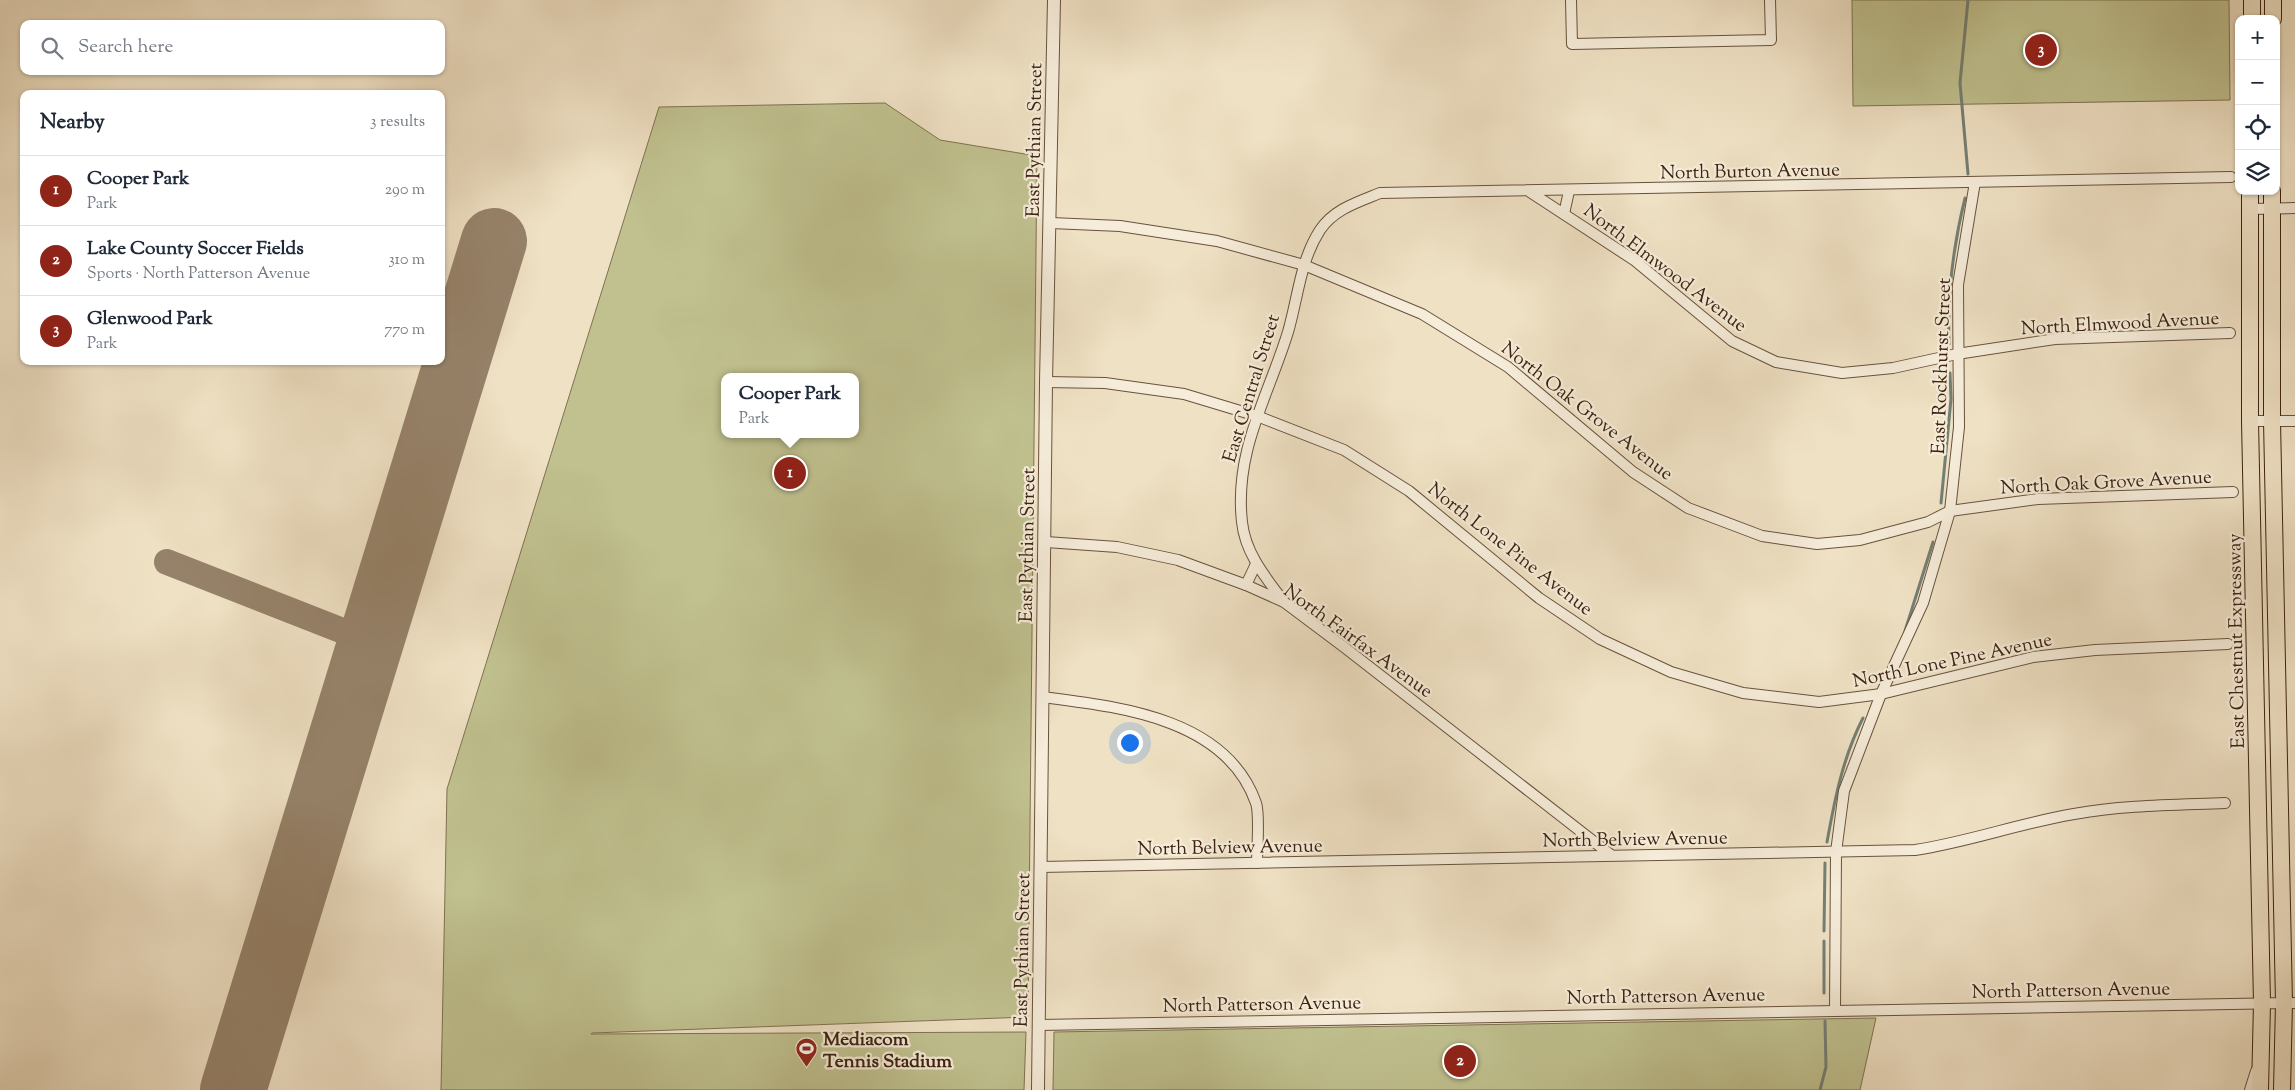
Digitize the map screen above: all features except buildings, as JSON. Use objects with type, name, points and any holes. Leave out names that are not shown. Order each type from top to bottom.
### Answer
[{"type":"main road","points":[[2252,0],[2252,15]]},
{"type":"main road","points":[[2273,0],[2273,15]]},
{"type":"main road","name":"East Chestnut Expressway","points":[[2250,195],[2250,422],[2262,1003],[2260,1090]]},
{"type":"main road","points":[[2272,195],[2272,421],[2289,1003],[2282,1090]]},
{"type":"street","name":"East Pythian Street","points":[[1038,1090],[1046,542],[1046,382],[1051,223],[1054,0]]},
{"type":"street","points":[[1571,0],[1572,44],[1771,40],[1770,0]]},
{"type":"street","name":"North Burton Avenue","points":[[1304,265],[1320,230],[1344,206],[1380,193],[1530,192],[2231,177]]},
{"type":"street","name":"East Rockhurst Street","points":[[1835,1010],[1836,852],[1844,792],[1881,694],[1923,603],[1950,511],[1959,427],[1958,285],[1974,182]]},
{"type":"street","points":[[1564,214],[1569,191]]},
{"type":"street","name":"North Elmwood Avenue","points":[[1530,192],[1634,260],[1732,341],[1776,362],[1842,373],[1893,368],[1957,354],[2055,339],[2230,333]]},
{"type":"street","points":[[2250,209],[2295,208]]},
{"type":"street","name":"North Oak Grove Avenue","points":[[1051,223],[1120,226],[1218,241],[1304,265],[1422,314],[1508,367],[1633,472],[1688,508],[1762,536],[1817,544],[1860,540],[1928,522],[1950,511],[2038,499],[2233,492]]},
{"type":"street","name":"East Central Street","points":[[1284,602],[1256,564],[1242,524],[1241,471],[1257,416],[1288,332],[1304,265]]},
{"type":"street","name":"North Lone Pine Avenue","points":[[1046,382],[1105,383],[1184,394],[1257,416],[1344,450],[1409,491],[1539,598],[1600,639],[1671,672],[1743,693],[1819,702],[1881,694],[2034,657],[2095,650],[2228,644]]},
{"type":"street","points":[[2250,422],[2295,421]]},
{"type":"street","name":"North Fairfax Avenue","points":[[1046,542],[1117,547],[1178,560],[1246,585],[1284,602],[1366,663],[1611,855]]},
{"type":"street","points":[[1246,585],[1256,564]]},
{"type":"street","points":[[1044,697],[1132,710],[1176,726],[1215,745],[1243,776],[1257,804],[1257,863]]},
{"type":"street","name":"North Belview Avenue","points":[[1041,867],[1915,850],[1941,846],[2041,820],[2099,810],[2225,803]]},
{"type":"street","name":"North Patterson Avenue","points":[[1039,1025],[2289,1003]]},
{"type":"street","points":[[2250,1090],[2261,1058]]},
{"type":"green space","points":[[1852,0],[2229,0],[2230,100],[1853,106]]},
{"type":"green space","points":[[885,103],[940,140],[1037,156],[1028,1017],[591,1034],[1026,1032],[1024,1090],[441,1090],[447,789],[659,107]]},
{"type":"green space","points":[[1876,1018],[1860,1090],[1053,1090],[1054,1032]]},
{"type":"waterway","points":[[1968,0],[1960,83],[1968,174]]},
{"type":"waterway","points":[[1949,344],[1949,307],[1952,271],[1957,234],[1965,198]]},
{"type":"waterway","points":[[1941,503],[1951,399],[1950,373]]},
{"type":"waterway","points":[[1905,631],[1933,542]]},
{"type":"waterway","points":[[1827,842],[1845,763],[1863,718]]},
{"type":"waterway","points":[[1824,931],[1825,863]]},
{"type":"waterway","points":[[1824,941],[1824,993]]},
{"type":"waterway","points":[[1820,1090],[1826,1067],[1825,1021]]},
{"type":"taxiway","points":[[167,562],[371,642]]},
{"type":"runway","points":[[233,1090],[494,241]]},
{"type":"place","name":"Glenwood Park","points":[[2041,50]]},
{"type":"place","name":"Cooper Park","points":[[790,473]]},
{"type":"place","name":"Lake County Soccer Fields","points":[[1460,1061]]},
{"type":"place","name":"Mediacom Tennis Stadium","points":[[807,1068]]}]
